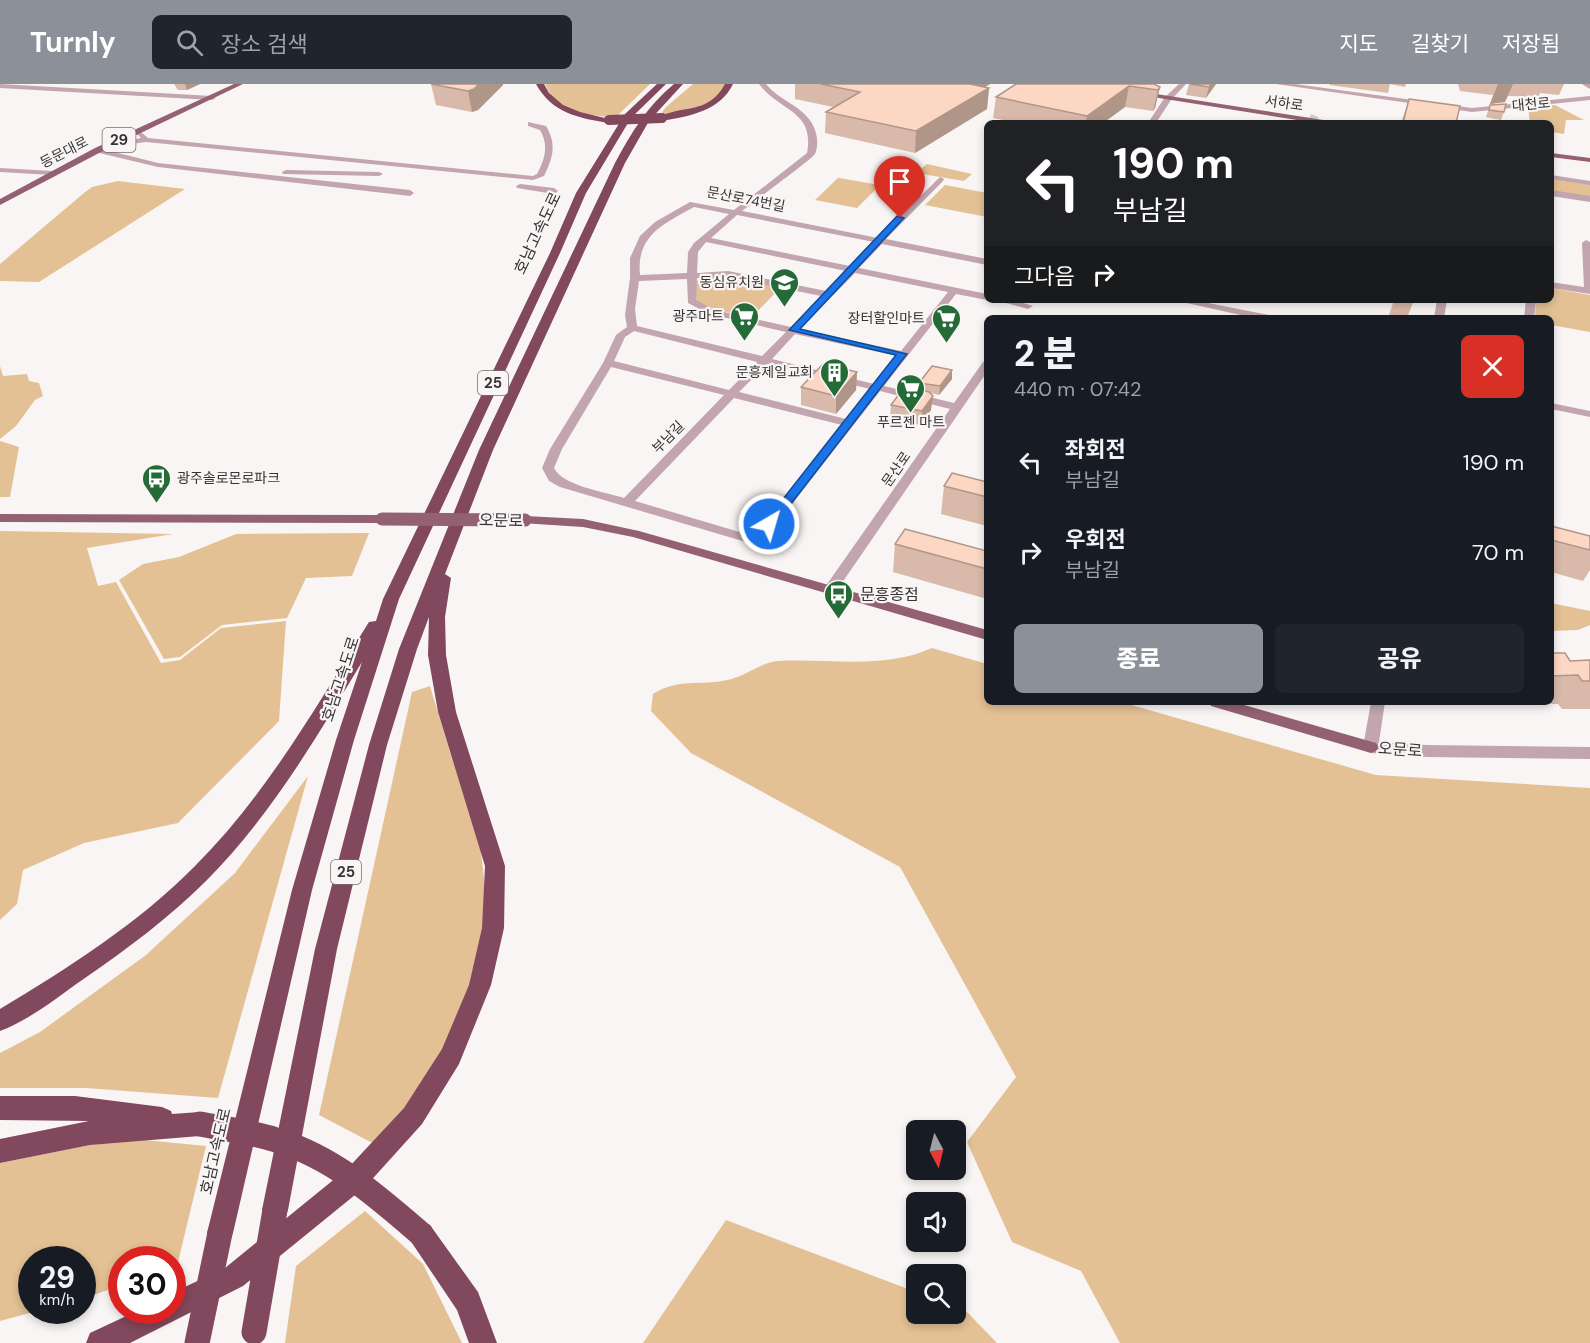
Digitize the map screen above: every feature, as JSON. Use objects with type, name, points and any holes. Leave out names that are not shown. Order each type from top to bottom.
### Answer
[{"type":"highway","points":[[540,84],[544,94],[559,108],[581,116],[609,120],[662,118],[703,108],[720,97],[729,84]]},
{"type":"highway","name":"호남고속도로","points":[[197,1343],[220,1233],[302,890],[345,740],[391,599],[582,193],[609,144],[628,116],[662,84]]},
{"type":"highway","name":"25","points":[[253,1337],[274,1210],[326,949],[378,745],[408,649],[486,450],[620,163],[643,120],[666,93],[679,84]]},
{"type":"highway","points":[[186,1301],[234,1277],[357,1177],[419,1106],[451,1056],[480,985],[493,928],[495,866],[447,712],[437,655],[437,618],[448,543]]},
{"type":"highway","points":[[0,1021],[39,998],[138,928],[204,871],[255,812],[302,744],[391,599]]},
{"type":"highway","points":[[0,1108],[75,1108],[200,1124],[278,1140],[319,1158],[366,1186],[421,1234],[468,1302],[483,1343]]},
{"type":"highway","points":[[0,1151],[90,1133],[200,1124]]},
{"type":"highway","points":[[100,1343],[140,1324]]},
{"type":"main road","name":"동문대로","points":[[0,192],[35,172],[224,84]]},
{"type":"main road","name":"동문대로","points":[[0,202],[98,150],[240,84]]},
{"type":"main road","name":"서하로","points":[[1127,91],[1310,120]]},
{"type":"main road","points":[[1554,155],[1590,160]]},
{"type":"main road","name":"오문로","points":[[0,518],[525,520],[583,523],[606,527],[984,634]]},
{"type":"main road","name":"오문로","points":[[1226,705],[1371,747]]},
{"type":"street","points":[[762,84],[770,94],[805,118],[813,135],[813,148],[808,157],[697,245],[693,252],[691,301],[701,308],[747,321],[902,354]]},
{"type":"street","points":[[1154,120],[1168,99],[1183,84]]},
{"type":"street","name":"대천로","points":[[1278,84],[1471,113],[1590,98]]},
{"type":"street","points":[[1586,84],[1590,87]]},
{"type":"street","points":[[0,86],[209,100]]},
{"type":"street","points":[[109,145],[146,140],[533,178],[540,176],[550,158],[551,148],[543,128],[531,124]]},
{"type":"street","points":[[141,130],[142,137],[146,140]]},
{"type":"street","points":[[98,150],[158,165],[411,193]]},
{"type":"street","points":[[0,170],[52,173]]},
{"type":"street","points":[[263,177],[297,172],[384,174]]},
{"type":"street","points":[[1554,177],[1590,183]]},
{"type":"street","points":[[428,178],[495,182],[554,191]]},
{"type":"street","name":"부남길","points":[[626,503],[826,294],[940,179]]},
{"type":"street","points":[[1554,193],[1590,199]]},
{"type":"street","name":"문산로74번길","points":[[632,328],[630,306],[635,278],[633,267],[639,244],[663,221],[693,204],[984,261]]},
{"type":"street","points":[[705,239],[984,296]]},
{"type":"street","points":[[1554,285],[1590,291],[1586,243]]},
{"type":"street","points":[[635,278],[728,274],[826,294]]},
{"type":"street","points":[[954,290],[902,354],[876,387],[849,423],[756,541],[564,484],[552,478],[548,468],[556,449],[608,363],[621,335],[632,328],[876,387],[957,407]]},
{"type":"street","points":[[1193,303],[1254,315]]},
{"type":"street","points":[[608,363],[849,423]]},
{"type":"street","name":"문산로","points":[[830,590],[984,368]]},
{"type":"street","points":[[1554,407],[1590,418]]},
{"type":"street","points":[[1371,747],[1378,705]]},
{"type":"street","name":"오문로","points":[[1371,747],[1427,751],[1590,753]]},
{"type":"shaded area","points":[[545,84],[650,84],[615,118],[570,112],[552,98]]},
{"type":"shaded area","points":[[693,84],[729,84],[713,102],[658,118],[666,107]]},
{"type":"shaded area","points":[[1555,105],[1584,120],[1566,120],[1564,134],[1554,132],[1554,120],[1530,120],[1528,108]]},
{"type":"shaded area","points":[[927,164],[972,174],[964,181],[916,173]]},
{"type":"shaded area","points":[[838,178],[880,185],[857,208],[815,200]]},
{"type":"shaded area","points":[[1554,178],[1590,183],[1590,197],[1554,191]]},
{"type":"shaded area","points":[[118,181],[185,189],[39,282],[0,281],[0,264],[92,187]]},
{"type":"shaded area","points":[[945,185],[984,192],[984,216],[925,205]]},
{"type":"shaded area","points":[[726,275],[782,286],[751,318],[714,309],[697,302],[694,294],[695,282],[703,277]]},
{"type":"shaded area","points":[[1554,289],[1590,295],[1590,332],[1554,326],[1554,315],[1535,315],[1536,303],[1554,303]]},
{"type":"shaded area","points":[[0,366],[3,376],[27,374],[29,381],[39,383],[43,396],[35,400],[16,426],[0,439]]},
{"type":"shaded area","points":[[0,441],[19,447],[10,497],[0,497]]},
{"type":"shaded area","points":[[0,531],[173,534],[87,548],[98,586],[116,582],[161,663],[180,660],[221,628],[286,621],[279,721],[178,823],[84,843],[23,870],[17,904],[0,920]]},
{"type":"shaded area","points":[[369,533],[352,576],[306,578],[287,618],[222,625],[180,657],[164,659],[119,580],[143,564],[179,557],[236,534]]},
{"type":"shaded area","points":[[1554,604],[1590,611],[1590,625],[1578,630],[1554,631]]},
{"type":"shaded area","points":[[932,648],[984,663],[984,705],[1131,705],[1376,775],[1590,788],[1590,1343],[1120,1343],[1081,1271],[1012,1242],[967,1142],[1016,1077],[900,867],[691,753],[651,711],[653,694],[662,689],[680,684],[717,682],[734,678],[772,662],[798,660],[856,662],[913,655]]},
{"type":"shaded area","points":[[430,686],[452,759],[477,818],[487,904],[475,982],[445,1065],[380,1147],[319,1115],[412,692]]},
{"type":"shaded area","points":[[308,776],[218,1098],[86,1088],[0,1088],[0,1053],[40,1032],[146,955],[235,873]]},
{"type":"shaded area","points":[[124,1138],[206,1146],[182,1246],[108,1246],[108,1290],[96,1294],[96,1246],[18,1246],[18,1316],[0,1321],[0,1163]]},
{"type":"shaded area","points":[[365,1211],[423,1264],[462,1343],[285,1343],[296,1266]]},
{"type":"shaded area","points":[[726,1220],[906,1288],[906,1324],[966,1324],[966,1311],[997,1343],[643,1343]]},
{"type":"building","points":[[431,84],[479,84],[468,91]]},
{"type":"building","points":[[821,84],[970,84],[989,88],[916,131],[826,112],[860,92]]},
{"type":"building","points":[[1016,84],[1154,84],[1160,87],[1158,90],[1129,86],[1087,116],[996,97]]},
{"type":"building","points":[[1190,84],[1211,84],[1209,87]]},
{"type":"building","points":[[1409,99],[1460,106],[1457,120],[1404,120]]},
{"type":"building","points":[[1506,104],[1504,112],[1489,110],[1490,105]]},
{"type":"building","points":[[823,364],[857,372],[836,396],[801,387]]},
{"type":"building","points":[[932,366],[952,370],[940,386],[919,383]]},
{"type":"building","points":[[905,386],[929,392],[933,396],[922,411],[891,405]]},
{"type":"building","points":[[952,473],[984,481],[984,496],[944,486]]},
{"type":"building","points":[[1554,527],[1590,536],[1590,550],[1554,541]]},
{"type":"building","points":[[905,529],[984,550],[984,568],[895,544]]},
{"type":"building","points":[[1554,653],[1565,653],[1570,661],[1590,660],[1590,681],[1582,681],[1578,675],[1554,676]]},
{"type":"tunnel","points":[[1313,120],[1315,115]]},
{"type":"place","name":"동심유치원","points":[[785,308]]},
{"type":"place","name":"광주마트","points":[[745,342]]},
{"type":"place","name":"장터할인마트","points":[[946,344]]},
{"type":"place","name":"문흥제일교회","points":[[834,398]]},
{"type":"place","name":"푸르젠 마트","points":[[911,414]]},
{"type":"place","name":"광주솔로몬로파크","points":[[156,504]]},
{"type":"place","name":"문흥종점","points":[[839,620]]},
{"type":"route","points":[[769,524],[902,354],[793,330],[900,218]]}]
